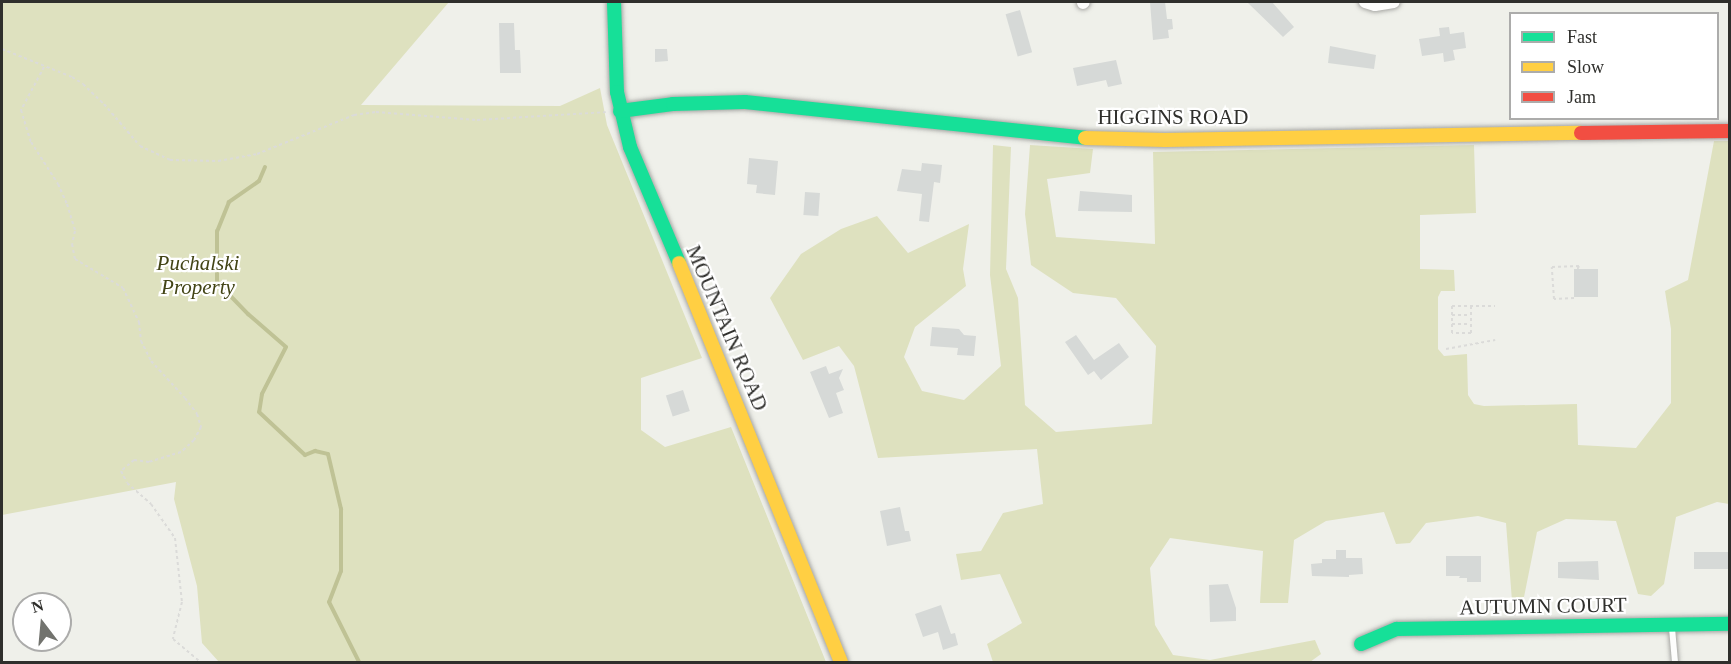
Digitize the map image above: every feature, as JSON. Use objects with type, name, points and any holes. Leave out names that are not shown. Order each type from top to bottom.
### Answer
[{"type":"street","name":"MOUNTAIN ROAD","points":[[614,2],[615,72],[620,111],[647,192],[765,471],[841,663]]},
{"type":"street","points":[[1365,2],[1375,5],[1395,2]]},
{"type":"street","name":"HIGGINS ROAD","points":[[620,111],[673,104],[745,102],[1059,137],[1165,140],[1730,131]]},
{"type":"street","name":"AUTUMN COURT","points":[[1361,644],[1397,629],[1730,624]]},
{"type":"lane","points":[[1672,625],[1675,663]]},
{"type":"path","points":[[2,49],[82,84],[104,104],[140,146],[155,155],[170,160],[195,161],[257,154],[346,118],[376,112],[477,120],[620,111]]},
{"type":"path","points":[[44,66],[21,110],[31,142],[58,184],[67,204],[75,231],[72,244],[75,259],[123,288],[139,322],[141,341],[151,361],[185,398],[196,414],[201,427],[194,441],[181,452],[149,462],[134,460],[121,471],[127,483],[151,504],[175,538],[182,602],[173,639],[200,663]]},
{"type":"path","points":[[1574,298],[1554,299],[1552,267],[1579,266],[1577,270]]},
{"type":"path","points":[[1471,306],[1471,333],[1452,333],[1452,306],[1471,306],[1495,306]]},
{"type":"path","points":[[1452,315],[1471,315]]},
{"type":"path","points":[[1452,324],[1471,324]]},
{"type":"path","points":[[1446,348],[1495,340]]},
{"type":"green space","name":"Puchalski Property","points":[[2,2],[449,2],[361,105],[560,106],[600,88],[607,125],[702,358],[641,378],[641,430],[665,447],[731,427],[826,662],[219,662],[202,643],[197,586],[174,499],[176,482],[2,515]]},
{"type":"green space","points":[[1714,141],[1730,141],[1729,504],[1717,502],[1676,517],[1664,584],[1651,596],[1638,594],[1616,521],[1566,519],[1537,532],[1524,597],[1512,601],[1506,523],[1478,516],[1426,523],[1410,543],[1396,544],[1384,512],[1326,521],[1294,540],[1288,603],[1260,603],[1263,551],[1170,538],[1150,568],[1155,625],[1173,655],[1210,660],[1315,640],[1321,654],[1310,662],[993,662],[987,644],[1022,623],[1000,574],[961,580],[956,554],[981,551],[1003,513],[1043,504],[1037,449],[878,458],[854,366],[839,346],[803,360],[770,298],[801,254],[841,229],[877,216],[908,253],[969,224],[963,269],[966,286],[915,327],[904,357],[922,391],[964,400],[1001,366],[990,275],[993,145],[1011,147],[1006,269],[1018,298],[1025,405],[1056,432],[1152,424],[1156,346],[1116,298],[1073,293],[1031,265],[1025,214],[1030,145],[1093,149],[1090,173],[1047,179],[1056,237],[1155,244],[1153,152],[1474,145],[1476,213],[1420,215],[1420,269],[1454,270],[1455,291],[1441,291],[1438,297],[1438,349],[1444,356],[1467,354],[1468,395],[1474,404],[1484,406],[1577,404],[1578,445],[1636,448],[1671,403],[1671,329],[1665,291],[1688,280]]},
{"type":"building","points":[[1150,2],[1165,2],[1167,19],[1172,19],[1173,29],[1168,30],[1169,38],[1153,40]]},
{"type":"building","points":[[1247,2],[1272,2],[1294,27],[1283,37]]},
{"type":"building","points":[[1020,10],[1032,52],[1018,56],[1006,14]]},
{"type":"building","points":[[499,23],[514,23],[515,50],[520,50],[521,73],[500,73]]},
{"type":"building","points":[[1449,27],[1450,34],[1464,32],[1466,48],[1453,50],[1455,60],[1444,62],[1443,53],[1422,56],[1419,39],[1440,36],[1439,28]]},
{"type":"building","points":[[1330,46],[1376,55],[1374,69],[1328,63]]},
{"type":"building","points":[[655,49],[667,49],[668,61],[655,62]]},
{"type":"building","points":[[1116,60],[1122,84],[1108,87],[1106,80],[1077,86],[1073,68]]},
{"type":"building","points":[[749,158],[778,161],[775,195],[756,193],[757,185],[747,184]]},
{"type":"building","points":[[922,163],[942,165],[940,183],[934,182],[929,222],[919,221],[922,194],[897,191],[902,169],[921,171]]},
{"type":"building","points":[[1080,191],[1132,195],[1132,212],[1078,211]]},
{"type":"building","points":[[805,192],[820,193],[818,216],[803,215]]},
{"type":"building","points":[[1574,269],[1598,269],[1598,297],[1574,297]]},
{"type":"building","points":[[932,327],[959,329],[964,335],[976,336],[974,356],[957,355],[958,348],[930,346]]},
{"type":"building","points":[[1076,335],[1094,360],[1119,343],[1129,357],[1101,380],[1094,371],[1088,375],[1065,342]]},
{"type":"building","points":[[826,366],[829,374],[843,369],[839,378],[844,390],[836,393],[843,413],[829,418],[810,372]]},
{"type":"building","points":[[683,390],[690,411],[673,416],[666,396]]},
{"type":"building","points":[[900,507],[905,531],[909,531],[911,541],[887,546],[880,511]]},
{"type":"building","points":[[1336,550],[1346,550],[1346,558],[1362,558],[1363,574],[1349,575],[1349,577],[1312,576],[1311,564],[1322,563],[1322,559],[1336,559]]},
{"type":"building","points":[[1694,552],[1730,552],[1730,569],[1694,569]]},
{"type":"building","points":[[1446,556],[1481,556],[1481,582],[1467,582],[1467,578],[1459,578],[1460,576],[1446,576]]},
{"type":"building","points":[[1598,561],[1599,580],[1558,578],[1558,562]]},
{"type":"building","points":[[1228,584],[1236,608],[1236,621],[1210,622],[1209,585]]},
{"type":"building","points":[[941,605],[951,634],[955,633],[958,645],[943,650],[938,632],[923,637],[915,614]]},
{"type":"waterway","points":[[265,167],[259,181],[229,202],[217,231],[217,282],[248,314],[286,347],[262,394],[259,412],[305,455],[315,451],[328,454],[341,509],[341,571],[329,602],[359,662]]},
{"type":"traffic: fast","points":[[614,2],[617,92],[630,147],[679,263]]},
{"type":"traffic: fast","points":[[620,111],[673,104],[745,102],[1085,138]]},
{"type":"traffic: fast","points":[[1361,644],[1397,629],[1730,624]]},
{"type":"traffic: slow","points":[[1085,138],[1165,140],[1581,133]]},
{"type":"traffic: slow","points":[[679,263],[841,662]]},
{"type":"traffic: jam","points":[[1581,133],[1730,131]]}]
